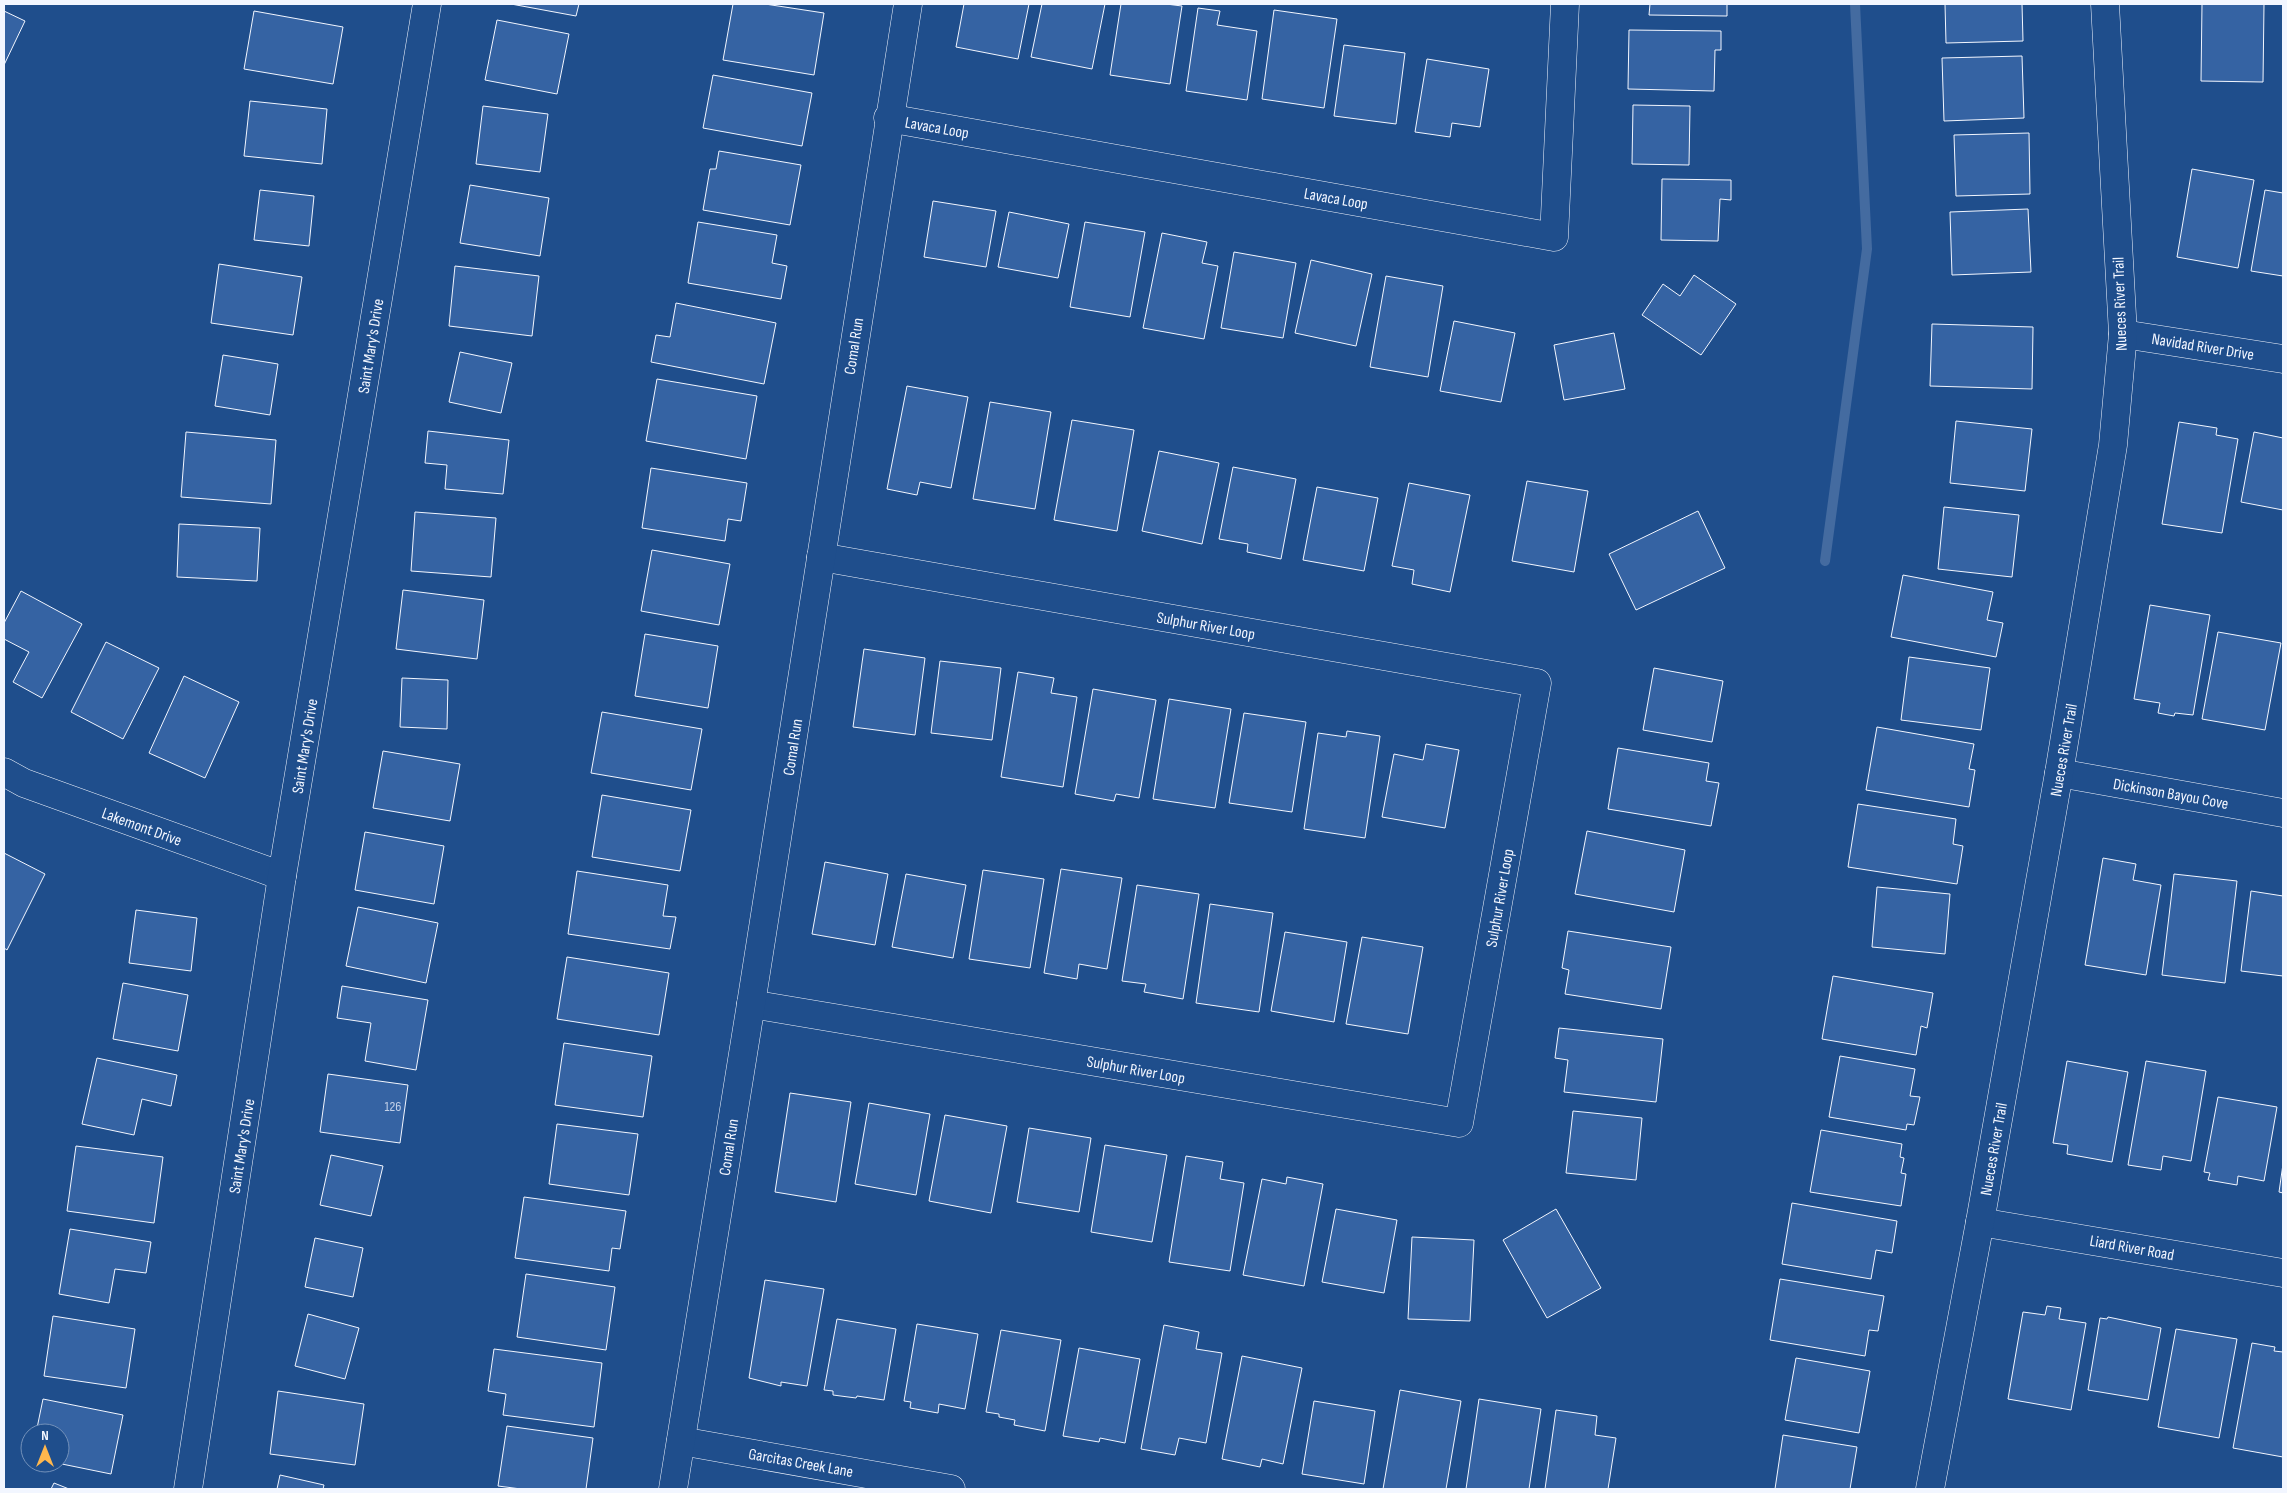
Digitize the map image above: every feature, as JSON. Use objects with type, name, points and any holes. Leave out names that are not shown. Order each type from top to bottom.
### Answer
[{"type":"street","name":"Saint Mary's Drive","points":[[188,1489],[282,876],[427,4]]},
{"type":"street","name":"Comal Run","points":[[672,1489],[751,1004],[888,118],[908,4]]},
{"type":"street","name":"Lavaca Loop","points":[[888,118],[1554,236],[1565,4]]},
{"type":"street","name":"Nueces River Trail","points":[[1930,1489],[1980,1222],[2110,472],[2123,334],[2105,4]]},
{"type":"street","name":"Navidad River Drive","points":[[2123,334],[2283,359]]},
{"type":"street","name":"Sulphur River Loop","points":[[751,1004],[1459,1123],[1537,683],[821,557]]},
{"type":"street","name":"Lakemont Drive","points":[[4,772],[24,783],[282,876]]},
{"type":"street","name":"Dickinson Bayou Cove","points":[[2059,773],[2283,813]]},
{"type":"street","name":"Liard River Road","points":[[1980,1222],[2283,1273]]},
{"type":"street","name":"Garcitas Creek Lane","points":[[680,1441],[951,1489]]},
{"type":"building","points":[[511,4],[579,4],[576,16]]},
{"type":"building","points":[[733,4],[765,4],[824,13],[814,75],[723,60]]},
{"type":"building","points":[[964,4],[1029,4],[1018,59],[956,47]]},
{"type":"building","points":[[1042,4],[1105,4],[1092,69],[1031,57]]},
{"type":"building","points":[[1121,4],[1182,6],[1170,84],[1110,75]]},
{"type":"building","points":[[1650,4],[1727,4],[1727,16],[1649,15]]},
{"type":"building","points":[[1945,4],[2022,4],[2023,41],[1946,43]]},
{"type":"building","points":[[2202,4],[2264,4],[2263,82],[2201,81]]},
{"type":"building","points":[[1198,8],[1220,11],[1217,25],[1257,31],[1247,100],[1186,91]]},
{"type":"building","points":[[1274,10],[1337,19],[1324,108],[1262,99]]},
{"type":"building","points":[[4,11],[25,21],[4,65]]},
{"type":"building","points":[[254,11],[343,27],[333,84],[244,69]]},
{"type":"building","points":[[497,20],[569,34],[557,94],[485,80]]},
{"type":"building","points":[[1629,30],[1721,31],[1721,50],[1715,50],[1714,91],[1628,89]]},
{"type":"building","points":[[1344,45],[1405,53],[1396,124],[1334,116]]},
{"type":"building","points":[[2022,56],[2024,118],[1944,121],[1942,58]]},
{"type":"building","points":[[1427,59],[1489,69],[1480,127],[1452,123],[1450,137],[1415,132]]},
{"type":"building","points":[[713,75],[812,93],[802,146],[703,128]]},
{"type":"building","points":[[250,101],[327,109],[322,164],[244,156]]},
{"type":"building","points":[[1633,105],[1690,106],[1689,165],[1632,164]]},
{"type":"building","points":[[483,106],[548,114],[540,172],[476,164]]},
{"type":"building","points":[[2029,133],[2030,194],[1956,196],[1954,135]]},
{"type":"building","points":[[719,151],[801,165],[790,225],[703,210],[710,169],[716,169]]},
{"type":"building","points":[[2192,169],[2254,180],[2238,268],[2177,257]]},
{"type":"building","points":[[1662,179],[1731,180],[1731,200],[1720,199],[1718,241],[1661,240]]},
{"type":"building","points":[[470,185],[549,198],[540,256],[460,243]]},
{"type":"building","points":[[260,190],[314,196],[309,246],[254,240]]},
{"type":"building","points":[[2265,190],[2283,193],[2283,276],[2251,271]]},
{"type":"building","points":[[933,201],[996,211],[986,267],[924,257]]},
{"type":"building","points":[[2028,209],[2031,272],[1952,275],[1950,212]]},
{"type":"building","points":[[1009,212],[1069,224],[1058,278],[998,267]]},
{"type":"building","points":[[698,222],[777,235],[772,263],[787,266],[781,299],[688,283]]},
{"type":"building","points":[[1085,222],[1145,232],[1130,317],[1070,307]]},
{"type":"building","points":[[1162,233],[1207,242],[1202,263],[1218,266],[1204,339],[1143,328]]},
{"type":"building","points":[[1234,252],[1296,263],[1283,338],[1221,328]]},
{"type":"building","points":[[1311,260],[1372,274],[1356,346],[1295,333]]},
{"type":"building","points":[[219,264],[302,277],[293,335],[211,323]]},
{"type":"building","points":[[455,266],[539,276],[532,336],[449,326]]},
{"type":"building","points":[[1694,275],[1736,304],[1701,355],[1642,315],[1663,284],[1680,296]]},
{"type":"building","points":[[1386,276],[1443,286],[1428,377],[1370,367]]},
{"type":"building","points":[[676,303],[776,323],[764,384],[651,362],[656,335],[670,337]]},
{"type":"building","points":[[1454,321],[1515,333],[1501,402],[1440,391]]},
{"type":"building","points":[[1932,324],[2033,327],[2032,389],[1930,386]]},
{"type":"building","points":[[1614,333],[1625,389],[1564,400],[1554,345]]},
{"type":"building","points":[[460,352],[512,363],[501,413],[449,402]]},
{"type":"building","points":[[223,355],[278,364],[270,415],[215,406]]},
{"type":"building","points":[[657,379],[757,396],[746,459],[646,441]]},
{"type":"building","points":[[907,386],[968,397],[951,488],[920,482],[917,495],[887,489]]},
{"type":"building","points":[[990,402],[1051,412],[1035,509],[973,499]]},
{"type":"building","points":[[1072,420],[1134,430],[1117,531],[1054,520]]},
{"type":"building","points":[[1956,421],[2032,429],[2025,491],[1950,483]]},
{"type":"building","points":[[2179,422],[2217,428],[2216,435],[2238,439],[2222,533],[2162,524]]},
{"type":"building","points":[[428,431],[509,440],[503,494],[445,489],[447,465],[425,463]]},
{"type":"building","points":[[186,432],[276,440],[271,504],[181,497]]},
{"type":"building","points":[[2254,432],[2283,438],[2283,510],[2241,502]]},
{"type":"building","points":[[1159,451],[1219,463],[1202,544],[1142,531]]},
{"type":"building","points":[[1233,467],[1296,479],[1281,559],[1247,552],[1248,544],[1219,539]]},
{"type":"building","points":[[651,468],[747,483],[741,521],[728,519],[725,541],[642,528]]},
{"type":"building","points":[[1527,481],[1588,491],[1574,572],[1512,561]]},
{"type":"building","points":[[1409,483],[1470,495],[1450,592],[1412,584],[1414,570],[1392,566]]},
{"type":"building","points":[[1317,487],[1378,498],[1364,571],[1303,560]]},
{"type":"building","points":[[1944,507],[2019,515],[2012,577],[1938,569]]},
{"type":"building","points":[[1698,511],[1725,568],[1636,610],[1609,554]]},
{"type":"building","points":[[415,512],[496,518],[491,577],[411,571]]},
{"type":"building","points":[[179,524],[260,528],[257,581],[177,577]]},
{"type":"building","points":[[652,550],[730,564],[719,625],[641,611]]},
{"type":"building","points":[[1903,575],[1993,592],[1987,620],[2003,623],[1996,657],[1891,637]]},
{"type":"building","points":[[403,590],[484,600],[477,659],[396,649]]},
{"type":"building","points":[[21,591],[82,624],[42,698],[13,682],[29,652],[4,639],[4,623]]},
{"type":"building","points":[[2150,605],[2210,615],[2193,715],[2175,713],[2174,716],[2158,713],[2160,703],[2134,699]]},
{"type":"building","points":[[2218,632],[2281,643],[2265,730],[2202,719]]},
{"type":"building","points":[[645,634],[718,646],[708,708],[635,696]]},
{"type":"building","points":[[106,642],[159,668],[123,739],[71,712]]},
{"type":"building","points":[[864,649],[925,658],[915,735],[853,727]]},
{"type":"building","points":[[1909,657],[1990,668],[1981,730],[1901,720]]},
{"type":"building","points":[[940,661],[1001,668],[992,740],[931,733]]},
{"type":"building","points":[[1654,668],[1723,681],[1712,742],[1643,730]]},
{"type":"building","points":[[1018,672],[1054,678],[1051,693],[1077,697],[1063,787],[1001,777]]},
{"type":"building","points":[[184,676],[239,702],[205,778],[149,753]]},
{"type":"building","points":[[402,678],[448,680],[447,729],[400,727]]},
{"type":"building","points":[[1093,689],[1156,700],[1139,798],[1116,794],[1114,801],[1075,794]]},
{"type":"building","points":[[1169,699],[1231,709],[1215,808],[1153,799]]},
{"type":"building","points":[[602,712],[702,729],[691,790],[591,773]]},
{"type":"building","points":[[1244,713],[1306,722],[1292,812],[1229,803]]},
{"type":"building","points":[[1877,727],[1974,744],[1969,769],[1975,770],[1969,807],[1866,790]]},
{"type":"building","points":[[1347,731],[1380,736],[1365,838],[1304,829],[1318,733],[1346,737]]},
{"type":"building","points":[[1426,744],[1459,750],[1445,828],[1382,817],[1394,754],[1423,760]]},
{"type":"building","points":[[1618,748],[1709,763],[1706,781],[1719,783],[1711,826],[1608,809]]},
{"type":"building","points":[[383,751],[460,764],[450,821],[373,808]]},
{"type":"building","points":[[602,795],[691,810],[680,871],[592,857]]},
{"type":"building","points":[[1858,804],[1956,819],[1953,844],[1963,846],[1957,884],[1848,867]]},
{"type":"building","points":[[1587,831],[1685,850],[1674,912],[1575,894]]},
{"type":"building","points":[[365,832],[444,846],[434,904],[355,890]]},
{"type":"building","points":[[4,853],[45,874],[7,950],[4,948]]},
{"type":"building","points":[[2103,858],[2136,864],[2133,880],[2161,885],[2146,975],[2085,965]]},
{"type":"building","points":[[825,862],[888,874],[875,945],[812,934]]},
{"type":"building","points":[[1061,869],[1122,878],[1107,969],[1079,964],[1077,979],[1044,973]]},
{"type":"building","points":[[983,870],[1044,879],[1030,968],[969,959]]},
{"type":"building","points":[[577,871],[668,885],[663,916],[676,917],[670,949],[568,934]]},
{"type":"building","points":[[906,874],[966,885],[953,958],[892,947]]},
{"type":"building","points":[[2174,874],[2237,881],[2225,983],[2162,975]]},
{"type":"building","points":[[1137,885],[1199,894],[1183,999],[1144,992],[1146,984],[1122,981]]},
{"type":"building","points":[[1877,887],[1950,894],[1945,954],[1872,947]]},
{"type":"building","points":[[2251,891],[2283,896],[2283,976],[2241,971]]},
{"type":"building","points":[[1210,904],[1273,913],[1259,1012],[1196,1003]]},
{"type":"building","points":[[358,907],[438,923],[426,983],[346,966]]},
{"type":"building","points":[[136,910],[197,918],[191,971],[129,963]]},
{"type":"building","points":[[1568,931],[1671,947],[1661,1009],[1565,994],[1569,970],[1562,968]]},
{"type":"building","points":[[1285,932],[1347,942],[1334,1022],[1271,1011]]},
{"type":"building","points":[[1362,937],[1423,947],[1408,1034],[1346,1024]]},
{"type":"building","points":[[567,957],[669,973],[659,1035],[557,1019]]},
{"type":"building","points":[[1833,976],[1933,993],[1927,1028],[1921,1026],[1916,1055],[1822,1039]]},
{"type":"building","points":[[123,983],[188,995],[178,1051],[113,1039]]},
{"type":"building","points":[[342,986],[428,1000],[416,1070],[365,1061],[371,1023],[337,1018]]},
{"type":"building","points":[[1559,1028],[1663,1039],[1656,1102],[1564,1092],[1568,1060],[1555,1058]]},
{"type":"building","points":[[564,1043],[652,1056],[643,1117],[555,1105]]},
{"type":"building","points":[[1840,1056],[1915,1069],[1910,1096],[1920,1097],[1914,1125],[1907,1124],[1906,1130],[1829,1117]]},
{"type":"building","points":[[97,1058],[177,1075],[171,1106],[142,1099],[134,1135],[82,1124]]},
{"type":"building","points":[[2067,1061],[2128,1072],[2112,1162],[2067,1154],[2068,1145],[2053,1143]]},
{"type":"building","points":[[2146,1061],[2206,1071],[2191,1161],[2163,1156],[2161,1170],[2128,1165]]},
{"type":"building","points":[[328,1074],[408,1085],[400,1143],[320,1132]]},
{"type":"building","points":[[790,1093],[851,1102],[836,1202],[775,1192]]},
{"type":"building","points":[[2218,1097],[2277,1107],[2264,1181],[2238,1176],[2237,1185],[2208,1180],[2210,1173],[2204,1172]]},
{"type":"building","points":[[869,1103],[930,1114],[916,1195],[855,1184]]},
{"type":"building","points":[[1573,1111],[1642,1118],[1636,1180],[1566,1173]]},
{"type":"building","points":[[945,1115],[1007,1126],[991,1213],[929,1201]]},
{"type":"building","points":[[557,1124],[638,1134],[629,1195],[549,1184]]},
{"type":"building","points":[[1029,1128],[1091,1138],[1079,1212],[1017,1202]]},
{"type":"building","points":[[1821,1130],[1902,1144],[1900,1157],[1904,1158],[1901,1173],[1906,1174],[1901,1206],[1810,1192]]},
{"type":"building","points":[[1105,1145],[1167,1155],[1152,1242],[1091,1232]]},
{"type":"building","points":[[76,1146],[163,1157],[154,1223],[67,1211]]},
{"type":"building","points":[[331,1155],[383,1166],[371,1216],[320,1205]]},
{"type":"building","points":[[1186,1156],[1223,1162],[1220,1179],[1244,1183],[1230,1271],[1169,1262]]},
{"type":"building","points":[[2283,1164],[2283,1193],[2279,1192]]},
{"type":"building","points":[[1287,1177],[1323,1184],[1304,1286],[1243,1275],[1262,1179],[1286,1184]]},
{"type":"building","points":[[524,1197],[626,1211],[620,1249],[612,1248],[609,1271],[515,1258]]},
{"type":"building","points":[[1792,1203],[1897,1221],[1892,1253],[1876,1250],[1871,1279],[1782,1264]]},
{"type":"building","points":[[1336,1209],[1397,1220],[1384,1293],[1322,1282]]},
{"type":"building","points":[[1556,1209],[1601,1288],[1547,1318],[1503,1240]]},
{"type":"building","points":[[70,1229],[151,1242],[146,1273],[115,1269],[109,1303],[59,1294]]},
{"type":"building","points":[[1412,1237],[1474,1240],[1470,1321],[1408,1319]]},
{"type":"building","points":[[315,1238],[363,1248],[353,1297],[305,1287]]},
{"type":"building","points":[[526,1274],[615,1287],[606,1350],[517,1337]]},
{"type":"building","points":[[1780,1279],[1884,1296],[1878,1331],[1869,1330],[1865,1356],[1770,1340]]},
{"type":"building","points":[[765,1280],[824,1289],[807,1386],[781,1382],[781,1386],[749,1378]]},
{"type":"building","points":[[2047,1306],[2061,1308],[2059,1319],[2086,1323],[2071,1410],[2008,1399],[2023,1312],[2045,1315]]},
{"type":"building","points":[[308,1314],[359,1328],[345,1379],[295,1366]]},
{"type":"building","points":[[53,1316],[135,1329],[126,1388],[44,1376]]},
{"type":"building","points":[[2108,1317],[2161,1328],[2148,1400],[2088,1390],[2100,1318],[2107,1319]]},
{"type":"building","points":[[837,1319],[896,1329],[884,1400],[833,1395],[833,1391],[824,1390]]},
{"type":"building","points":[[917,1324],[978,1334],[965,1409],[939,1404],[938,1413],[910,1408],[911,1402],[904,1401]]},
{"type":"building","points":[[1164,1325],[1199,1332],[1196,1349],[1222,1353],[1206,1443],[1179,1438],[1175,1455],[1141,1449]]},
{"type":"building","points":[[2176,1329],[2237,1339],[2219,1438],[2158,1427]]},
{"type":"building","points":[[1001,1330],[1061,1340],[1045,1431],[1014,1425],[1015,1420],[999,1417],[999,1414],[986,1412]]},
{"type":"building","points":[[2252,1343],[2275,1347],[2274,1351],[2283,1352],[2283,1457],[2233,1448]]},
{"type":"building","points":[[1079,1348],[1140,1359],[1125,1443],[1100,1438],[1099,1442],[1063,1436]]},
{"type":"building","points":[[494,1349],[602,1363],[594,1427],[503,1415],[506,1394],[488,1391]]},
{"type":"building","points":[[1242,1356],[1302,1368],[1283,1464],[1262,1459],[1260,1467],[1222,1459]]},
{"type":"building","points":[[1796,1358],[1870,1371],[1859,1433],[1785,1420]]},
{"type":"building","points":[[1400,1390],[1461,1401],[1446,1489],[1383,1489]]},
{"type":"building","points":[[278,1391],[364,1404],[355,1465],[270,1454]]},
{"type":"building","points":[[43,1399],[123,1415],[111,1474],[70,1466],[70,1423],[38,1423]]},
{"type":"building","points":[[1479,1399],[1541,1409],[1529,1489],[1466,1489]]},
{"type":"building","points":[[1314,1401],[1375,1411],[1364,1484],[1302,1474]]},
{"type":"building","points":[[1556,1410],[1597,1416],[1595,1435],[1616,1438],[1608,1489],[1545,1489]]},
{"type":"building","points":[[507,1426],[593,1438],[586,1489],[521,1489],[498,1486]]},
{"type":"building","points":[[1783,1435],[1857,1447],[1850,1489],[1775,1489]]},
{"type":"building","points":[[280,1475],[324,1485],[323,1489],[277,1489]]},
{"type":"building","points":[[54,1483],[69,1489],[51,1489]]},
{"type":"waterway","points":[[1825,561],[1867,249],[1855,4]]}]
